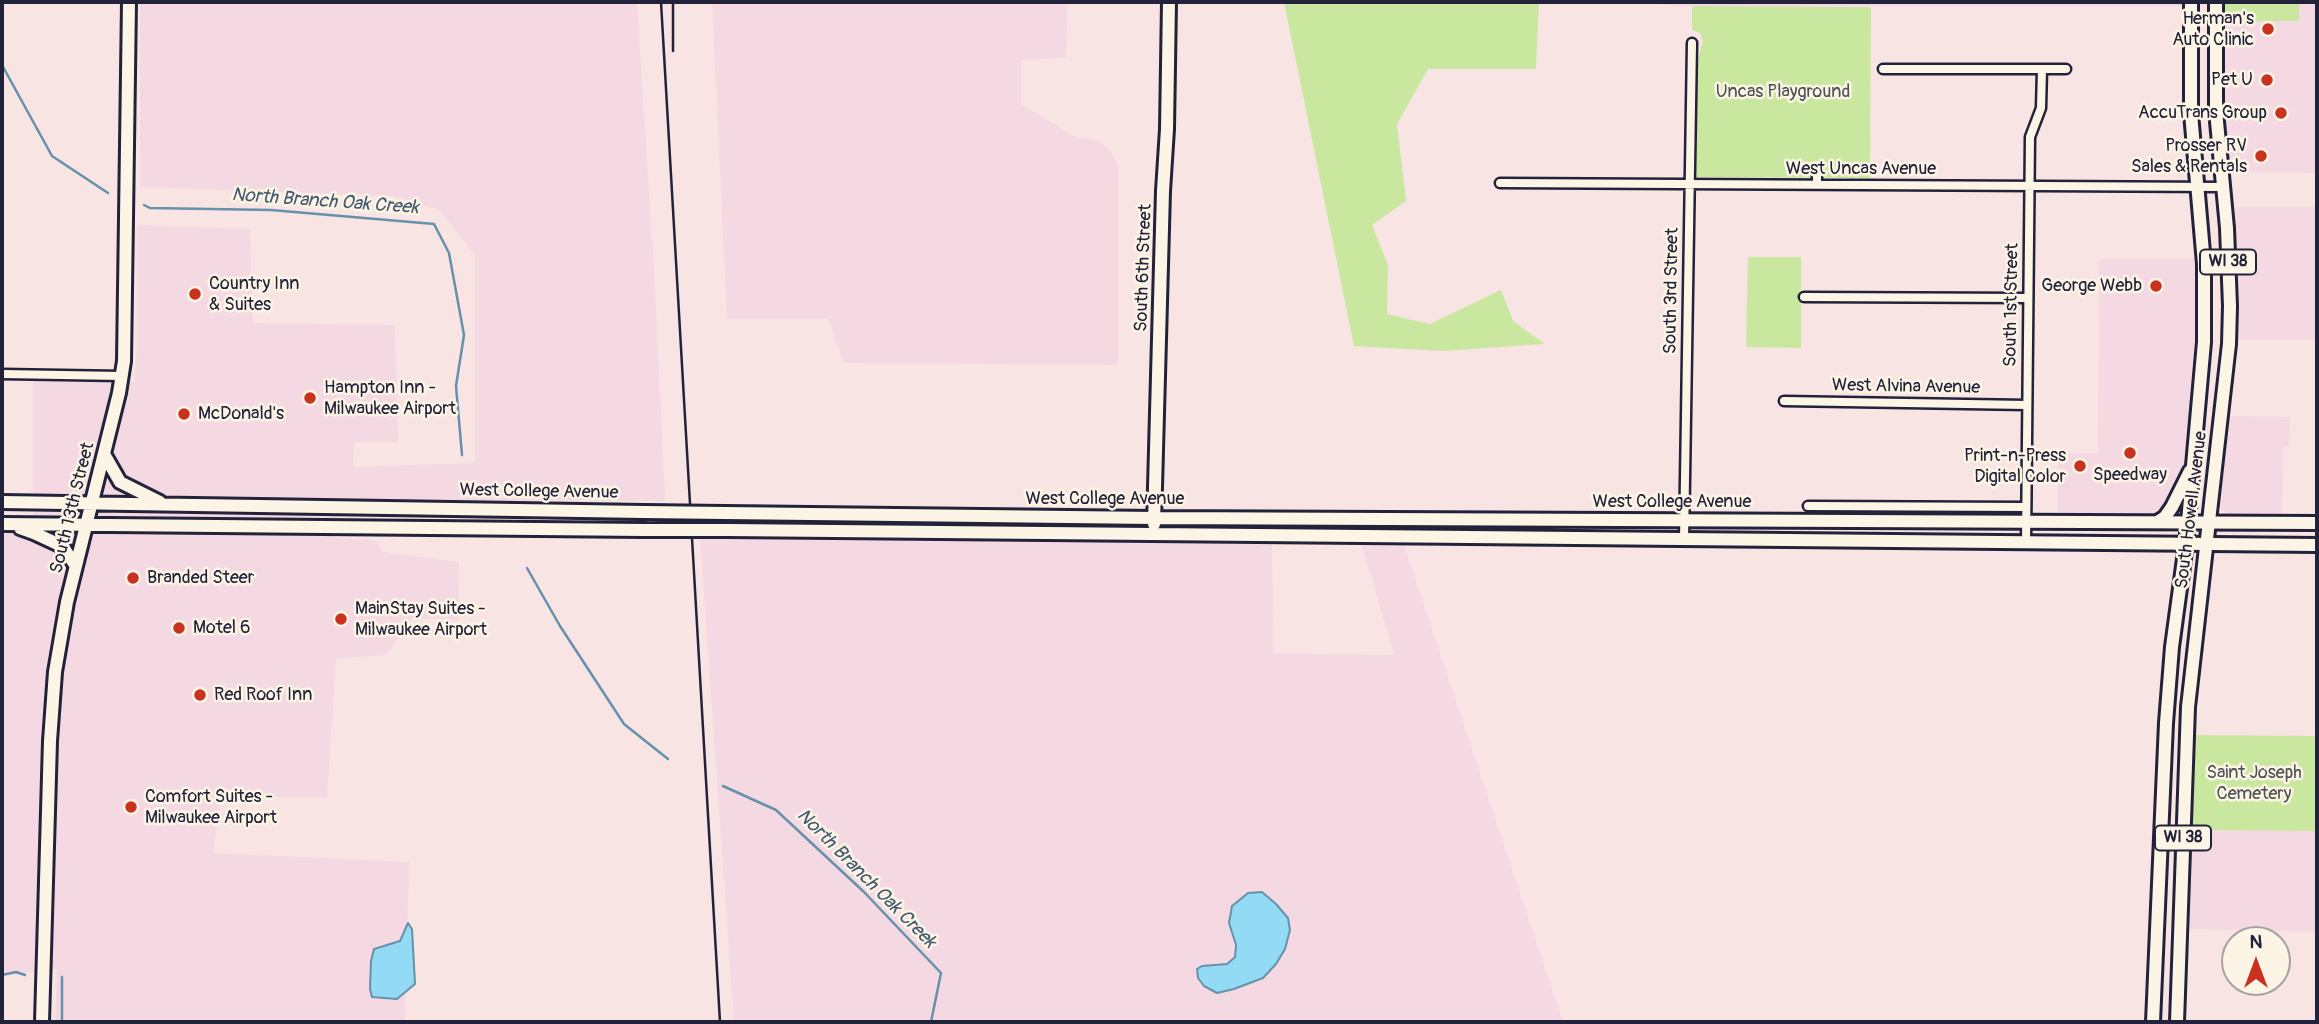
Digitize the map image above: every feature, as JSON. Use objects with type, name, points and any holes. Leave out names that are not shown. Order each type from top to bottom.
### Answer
[{"type":"main road","name":"South 13th Street","points":[[42,1022],[52,709],[60,637],[122,376],[129,2]]},
{"type":"main road","name":"South 6th Street","points":[[1154,535],[1169,2]]},
{"type":"main road","name":"South Howell Avenue","points":[[2153,1022],[2166,723],[2202,375],[2205,306],[2191,113],[2191,2]]},
{"type":"main road","name":"South Howell Avenue","points":[[2177,1022],[2188,707],[2229,332],[2227,240],[2216,111],[2216,2]]},
{"type":"main road","points":[[104,454],[120,482],[159,504],[153,525]]},
{"type":"main road","points":[[2159,521],[2172,507],[2193,464]]},
{"type":"main road","name":"West College Avenue","points":[[2,502],[1154,518],[2317,523]]},
{"type":"main road","name":"West College Avenue","points":[[4,524],[2317,545]]},
{"type":"main road","points":[[4,524],[34,533],[62,546],[76,566]]},
{"type":"street","name":"South 3rd Street","points":[[1684,540],[1692,43]]},
{"type":"street","points":[[1883,69],[2066,69]]},
{"type":"street","name":"South 1st Street","points":[[2026,544],[2030,137],[2041,108],[2042,69]]},
{"type":"street","points":[[1817,171],[1817,184]]},
{"type":"street","name":"West Uncas Avenue","points":[[1500,183],[2222,187]]},
{"type":"street","points":[[1804,297],[2028,298]]},
{"type":"street","points":[[2,374],[122,376]]},
{"type":"street","name":"West Alvina Avenue","points":[[1784,401],[2027,405]]},
{"type":"street","points":[[1808,506],[2026,507]]},
{"type":"shaded area","points":[[140,2],[637,2],[665,501],[337,500],[335,538],[375,540],[383,552],[459,562],[458,620],[413,618],[386,655],[336,659],[327,798],[221,796],[213,853],[409,862],[405,1022],[55,1022],[57,969],[2,975],[2,534],[33,534],[33,380],[134,382],[137,347],[137,225],[250,229],[253,323],[395,325],[398,442],[354,442],[353,467],[475,463],[475,255],[439,210],[394,196],[140,187]]},
{"type":"shaded area","points":[[712,2],[1068,2],[1066,58],[1021,60],[1021,104],[1075,137],[1098,140],[1111,152],[1118,166],[1118,365],[844,363],[828,319],[727,319]]},
{"type":"shaded area","points":[[1593,2],[2184,2],[2184,6],[1692,6]]},
{"type":"shaded area","points":[[2299,2],[2317,2],[2317,173],[2227,172],[2222,122],[2222,21],[2298,21]]},
{"type":"shaded area","points":[[2231,207],[2317,207],[2317,340],[2235,340],[2236,263]]},
{"type":"shaded area","points":[[2099,259],[2198,259],[2195,372],[2185,462],[2167,509],[2159,514],[2058,514],[2058,453],[2098,453]]},
{"type":"shaded area","points":[[2229,416],[2290,417],[2289,447],[2283,448],[2282,517],[2232,517],[2221,509],[2219,497]]},
{"type":"shaded area","points":[[700,538],[1272,544],[1273,653],[1394,655],[1362,544],[1404,545],[1563,1022],[734,1022]]},
{"type":"shaded area","points":[[2191,830],[2317,831],[2317,932],[2291,931],[2291,926],[2187,929]]},
{"type":"green space","points":[[1284,2],[1539,2],[1536,69],[1428,69],[1397,124],[1406,201],[1372,225],[1388,265],[1387,314],[1430,324],[1501,290],[1513,321],[1545,344],[1443,351],[1354,346]]},
{"type":"green space","points":[[2222,2],[2299,2],[2299,21],[2222,21]]},
{"type":"green space","name":"Uncas Playground","points":[[1692,6],[1871,7],[1870,178],[1697,177],[1697,62],[1703,41],[1700,33],[1692,30]]},
{"type":"green space","points":[[1748,257],[1801,257],[1801,348],[1746,347]]},
{"type":"green space","name":"Saint Joseph Cemetery","points":[[2195,735],[2317,736],[2317,831],[2191,830]]},
{"type":"water","points":[[1262,892],[1288,918],[1290,930],[1285,949],[1263,978],[1217,993],[1204,986],[1198,978],[1197,969],[1202,966],[1227,964],[1235,957],[1236,945],[1229,923],[1232,906],[1248,893]]},
{"type":"water","points":[[408,923],[412,929],[415,984],[397,999],[372,997],[371,961],[374,949],[400,941]]},
{"type":"waterway","name":"North Branch Oak Creek","points":[[2,65],[52,156],[108,193]]},
{"type":"waterway","name":"North Branch Oak Creek","points":[[144,205],[150,208],[271,210],[434,224],[449,253],[464,335],[456,386],[462,455]]},
{"type":"waterway","name":"North Branch Oak Creek","points":[[527,568],[560,626],[624,724],[668,759]]},
{"type":"waterway","name":"North Branch Oak Creek","points":[[723,786],[776,810],[864,892],[941,973],[931,1022]]},
{"type":"waterway","points":[[2,975],[16,972],[25,975]]},
{"type":"waterway","points":[[62,977],[62,1019]]},
{"type":"railway","points":[[661,2],[720,1022]]},
{"type":"railway","points":[[673,2],[673,51]]},
{"type":"place","name":"Herman's Auto Clinic","points":[[2268,29]]},
{"type":"place","name":"Pet U","points":[[2267,80]]},
{"type":"place","name":"AccuTrans Group","points":[[2281,113]]},
{"type":"place","name":"Prosser RV Sales & Rentals","points":[[2261,156]]},
{"type":"place","name":"George Webb","points":[[2156,286]]},
{"type":"place","name":"Country Inn & Suites","points":[[195,294]]},
{"type":"place","name":"Hampton Inn - Milwaukee Airport","points":[[310,398]]},
{"type":"place","name":"McDonald's","points":[[184,414]]},
{"type":"place","name":"Speedway","points":[[2130,453]]},
{"type":"place","name":"Print-n-Press Digital Color","points":[[2080,466]]},
{"type":"place","name":"Branded Steer","points":[[133,578]]},
{"type":"place","name":"MainStay Suites - Milwaukee Airport","points":[[341,619]]},
{"type":"place","name":"Motel 6","points":[[179,628]]},
{"type":"place","name":"Red Roof Inn","points":[[200,695]]},
{"type":"place","name":"Comfort Suites - Milwaukee Airport","points":[[131,807]]}]
